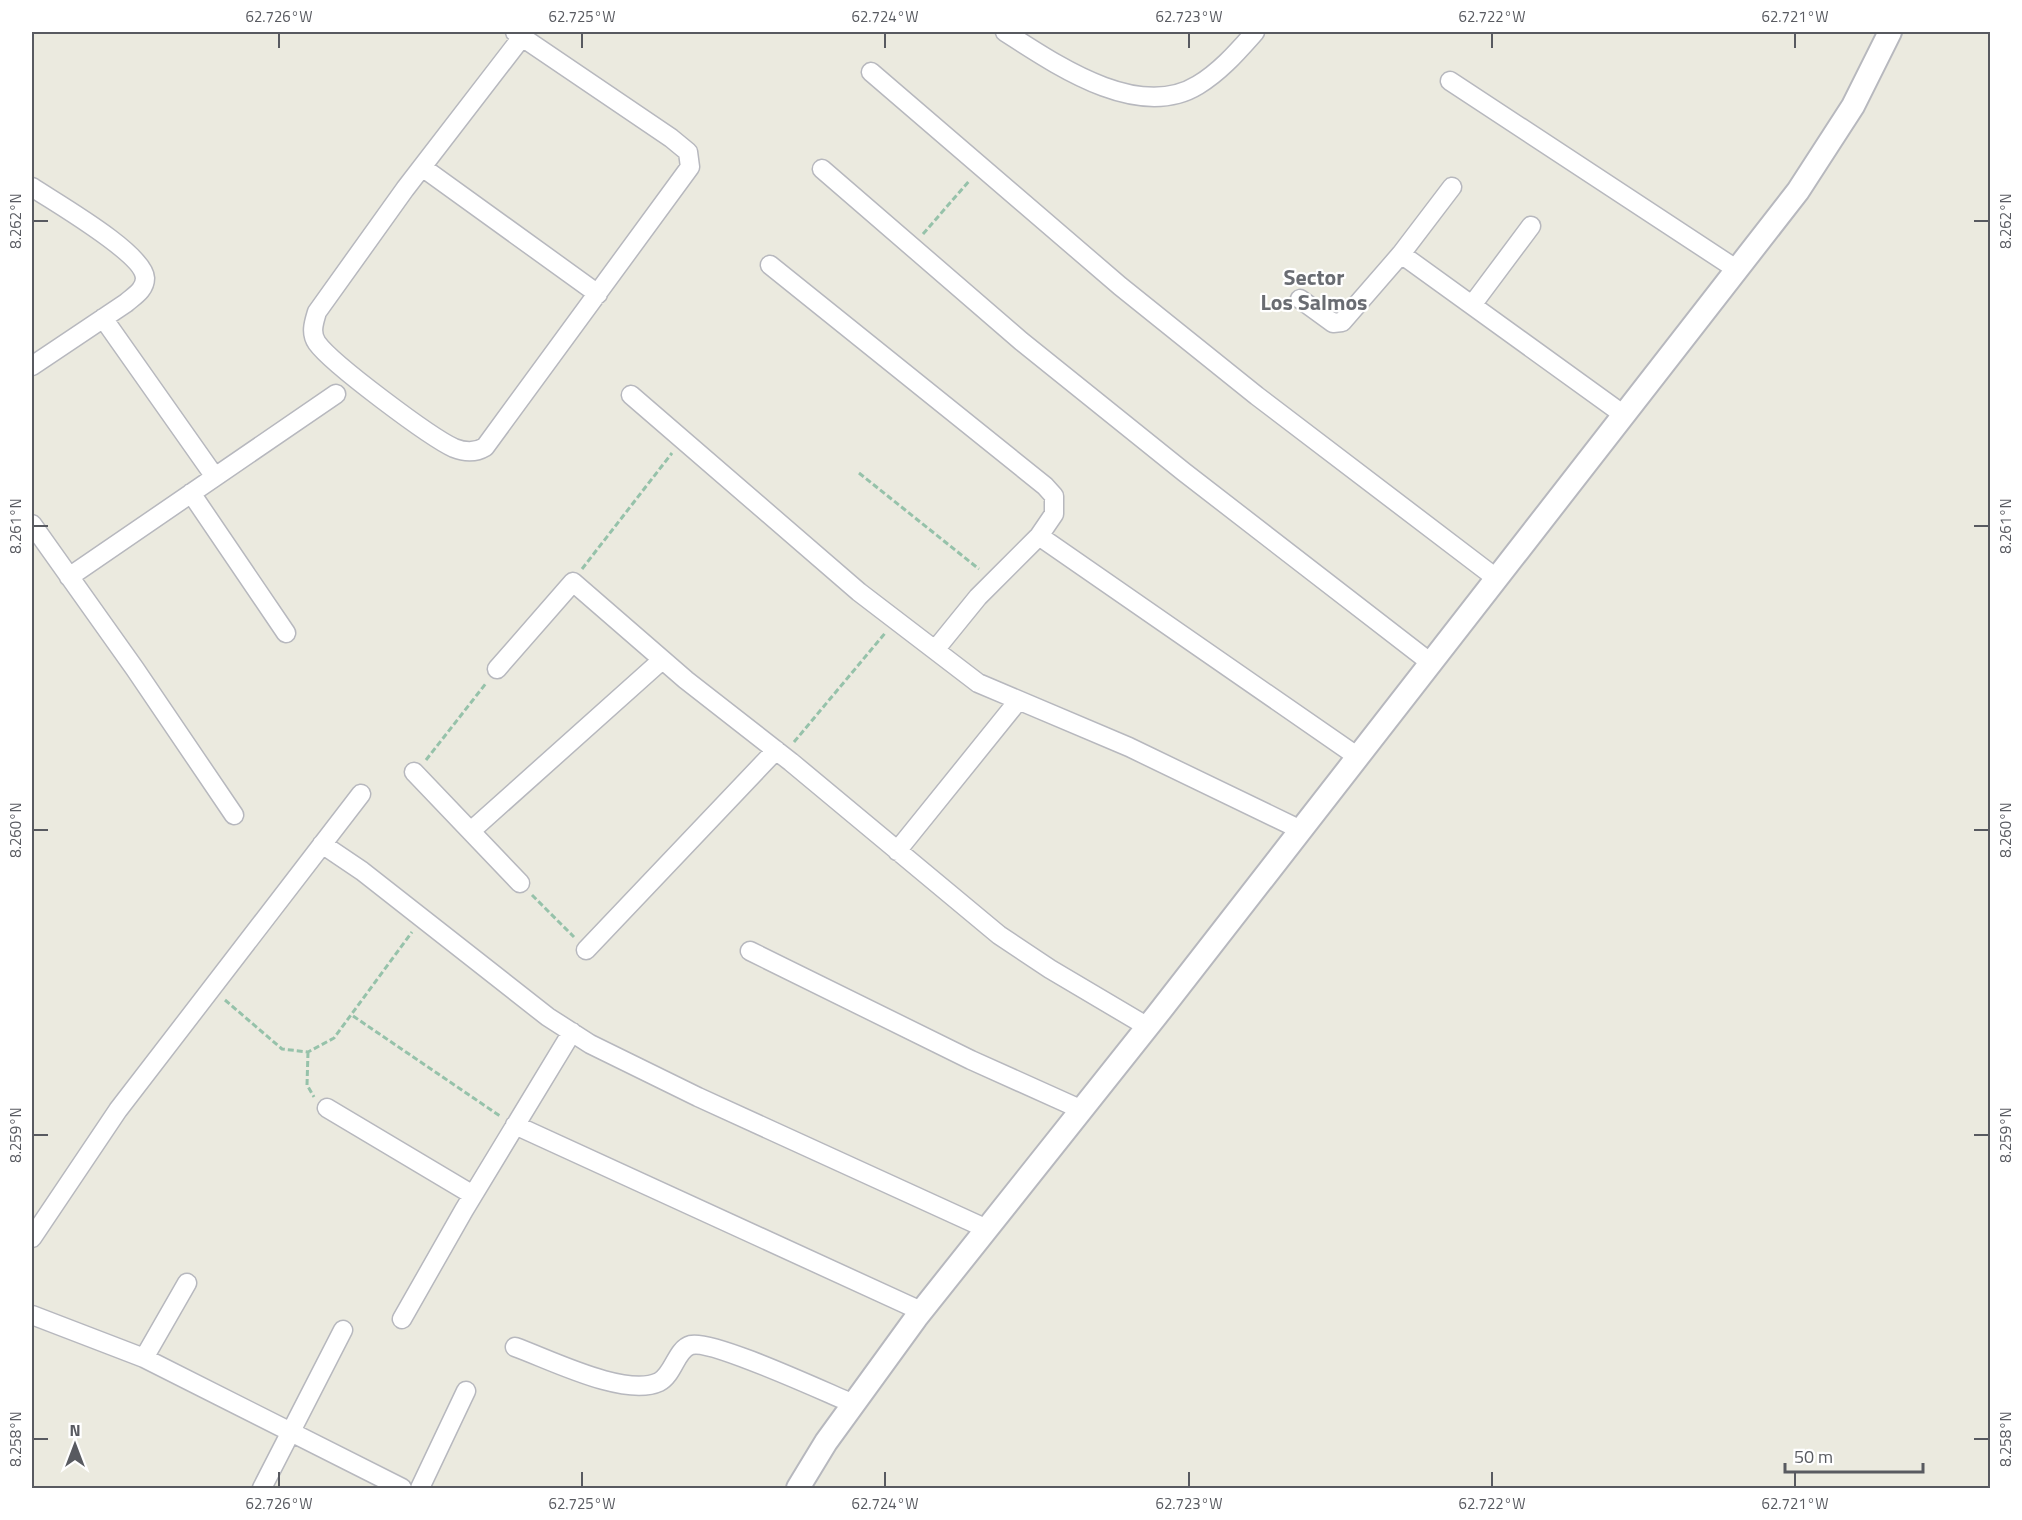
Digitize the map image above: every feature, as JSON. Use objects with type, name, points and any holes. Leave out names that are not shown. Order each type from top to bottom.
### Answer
[{"type":"street","points":[[1005,32],[1047,59],[1096,84],[1147,95],[1165,95],[1197,85],[1235,54],[1255,32]]},
{"type":"street","points":[[798,1488],[854,1404],[921,1311],[1080,1109],[1148,1027],[1798,192],[1836,135],[1877,61],[1890,32]]},
{"type":"street","points":[[519,34],[671,138],[688,152],[691,159],[685,177],[485,447],[467,452],[445,443],[357,379],[323,350],[313,336],[313,325],[317,312],[422,167],[519,34]]},
{"type":"street","points":[[871,72],[1120,286],[1257,396],[1496,578]]},
{"type":"street","points":[[1450,81],[1736,269]]},
{"type":"street","points":[[422,167],[598,294]]},
{"type":"street","points":[[822,169],[1021,341],[1166,458],[1431,663]]},
{"type":"street","points":[[32,187],[130,254],[144,271],[144,286],[139,292],[32,366]]},
{"type":"street","points":[[1300,299],[1333,323],[1342,322],[1401,254],[1452,187]]},
{"type":"street","points":[[1472,305],[1531,226]]},
{"type":"street","points":[[1401,254],[1623,415]]},
{"type":"street","points":[[770,266],[1046,486],[1054,496],[1056,505],[1054,514],[1039,536],[994,581],[935,650]]},
{"type":"street","points":[[103,318],[214,477]]},
{"type":"street","points":[[69,577],[336,394]]},
{"type":"street","points":[[631,395],[859,592],[978,683],[1129,747],[1300,830]]},
{"type":"street","points":[[191,493],[286,633]]},
{"type":"street","points":[[32,524],[234,815]]},
{"type":"street","points":[[1039,536],[1358,757]]},
{"type":"street","points":[[496,669],[573,582],[662,660],[779,753],[999,935],[1050,969],[1148,1027]]},
{"type":"street","points":[[472,830],[662,660]]},
{"type":"street","points":[[897,851],[1018,701]]},
{"type":"street","points":[[586,950],[779,753]]},
{"type":"street","points":[[414,772],[472,830],[520,883]]},
{"type":"street","points":[[32,1238],[118,1110],[361,794]]},
{"type":"street","points":[[322,844],[572,1032],[600,1049],[698,1097],[987,1229]]},
{"type":"street","points":[[750,951],[971,1060],[1080,1109]]},
{"type":"street","points":[[402,1318],[473,1195],[572,1032]]},
{"type":"street","points":[[327,1108],[473,1195]]},
{"type":"street","points":[[515,1125],[921,1311]]},
{"type":"street","points":[[144,1358],[187,1283]]},
{"type":"street","points":[[32,1315],[144,1358],[402,1488]]},
{"type":"street","points":[[262,1488],[343,1330]]},
{"type":"street","points":[[515,1347],[610,1381],[629,1386],[647,1386],[660,1381],[670,1373],[683,1350],[690,1345],[703,1345],[737,1355],[854,1404]]},
{"type":"street","points":[[420,1488],[466,1391]]},
{"type":"path","points":[[912,247],[981,167]]},
{"type":"path","points":[[573,582],[604,538],[682,440]]},
{"type":"path","points":[[859,473],[994,581]]},
{"type":"path","points":[[779,753],[896,620]]},
{"type":"path","points":[[414,772],[450,732],[496,669]]},
{"type":"path","points":[[520,883],[586,950]]},
{"type":"path","points":[[212,988],[282,1049],[308,1052],[334,1038],[353,1016],[370,987],[422,919]]},
{"type":"path","points":[[353,1016],[482,1105],[515,1125]]},
{"type":"path","points":[[308,1052],[307,1085],[317,1100],[327,1108]]},
{"type":"district","name":"Sector Los Salmos","points":[[1314,290]]}]
